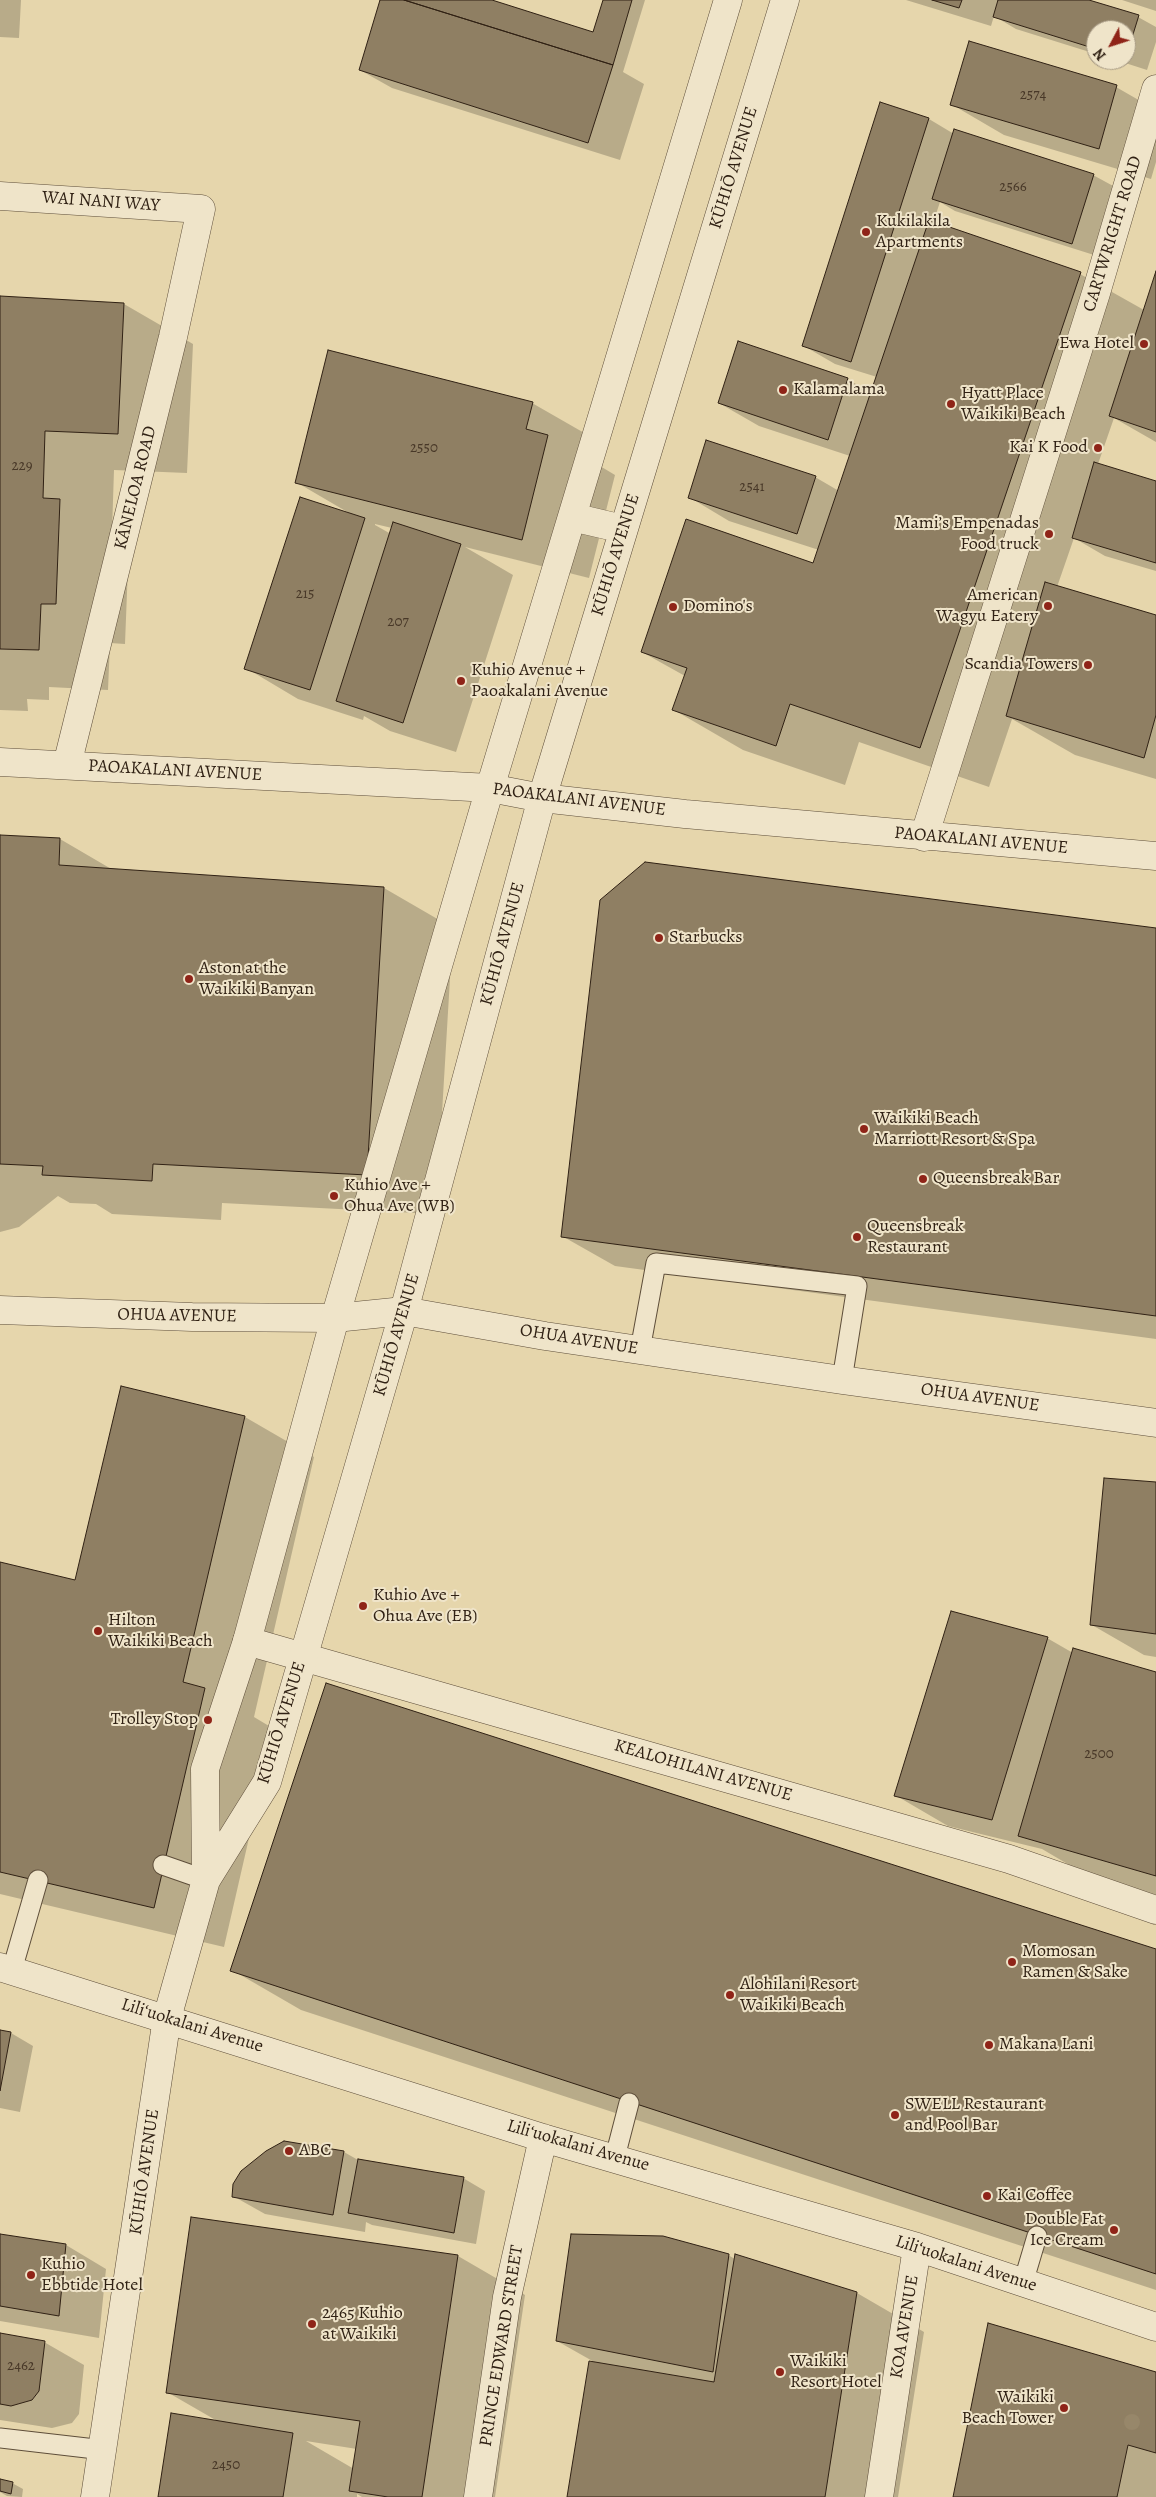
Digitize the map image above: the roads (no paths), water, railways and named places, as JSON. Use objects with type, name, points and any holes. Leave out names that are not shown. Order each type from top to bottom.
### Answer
[{"type":"street","name":"KŪHIŌ AVENUE","points":[[206,1880],[205,1769],[247,1641],[335,1318],[490,788],[728,0]]},
{"type":"street","name":"KŪHIŌ AVENUE","points":[[95,2497],[104,2450],[167,2018],[206,1880],[267,1782],[404,1311],[542,798],[785,0]]},
{"type":"street","name":"CARTWRIGHT ROAD","points":[[924,836],[1096,293],[1156,88]]},
{"type":"street","name":"WAI NANI WAY","points":[[0,196],[202,209]]},
{"type":"street","name":"KĀNELOA ROAD","points":[[67,766],[173,337],[202,209]]},
{"type":"street","points":[[572,516],[623,529]]},
{"type":"street","name":"PAOAKALANI AVENUE","points":[[0,762],[490,788],[542,798],[924,836],[1156,856]]},
{"type":"street","name":"OHUA AVENUE","points":[[0,1310],[192,1317],[335,1318],[404,1311],[640,1350],[1156,1423]]},
{"type":"street","name":"KEALOHILANI AVENUE","points":[[247,1641],[1009,1859],[1156,1910]]},
{"type":"street","name":"Liliʻuokalani Avenue","points":[[6,1969],[167,2018],[543,2138],[614,2157],[917,2247],[1156,2327]]},
{"type":"street","name":"PRINCE EDWARD STREET","points":[[478,2497],[507,2297],[543,2138]]},
{"type":"street","name":"KOA AVENUE","points":[[879,2497],[917,2247]]},
{"type":"lane","points":[[640,1350],[656,1263],[857,1286],[842,1380]]},
{"type":"lane","points":[[163,1865],[206,1880]]},
{"type":"lane","points":[[6,1969],[38,1880]]},
{"type":"lane","points":[[614,2157],[629,2103]]},
{"type":"lane","points":[[1023,2282],[1037,2236]]},
{"type":"lane","points":[[0,2438],[104,2450]]},
{"type":"place","name":"Kukilakila Apartments","points":[[866,232]]},
{"type":"place","name":"Ewa Hotel","points":[[1144,344]]},
{"type":"place","name":"Kalamalama","points":[[783,390]]},
{"type":"place","name":"Hyatt Place Waikiki Beach","points":[[951,404]]},
{"type":"place","name":"Kai K Food","points":[[1098,448]]},
{"type":"place","name":"Mami’s Empenadas Food truck","points":[[1049,534]]},
{"type":"place","name":"American Wagyu Eatery","points":[[1048,606]]},
{"type":"place","name":"Domino's","points":[[673,607]]},
{"type":"place","name":"Scandia Towers","points":[[1088,665]]},
{"type":"place","name":"Kuhio Avenue + Paoakalani Avenue","points":[[461,681]]},
{"type":"place","name":"Starbucks","points":[[659,938]]},
{"type":"place","name":"Aston at the Waikiki Banyan","points":[[189,979]]},
{"type":"place","name":"Waikiki Beach Marriott Resort & Spa","points":[[864,1129]]},
{"type":"place","name":"Queensbreak Bar","points":[[923,1179]]},
{"type":"place","name":"Kuhio Ave + Ohua Ave (WB)","points":[[334,1196]]},
{"type":"place","name":"Queensbreak Restaurant","points":[[857,1237]]},
{"type":"place","name":"Kuhio Ave + Ohua Ave (EB)","points":[[363,1606]]},
{"type":"place","name":"Hilton Waikiki Beach","points":[[98,1631]]},
{"type":"place","name":"Trolley Stop","points":[[208,1720]]},
{"type":"place","name":"Momosan Ramen & Sake","points":[[1012,1962]]},
{"type":"place","name":"Alohilani Resort Waikiki Beach","points":[[730,1995]]},
{"type":"place","name":"Makana Lani","points":[[989,2045]]},
{"type":"place","name":"SWELL Restaurant and Pool Bar","points":[[895,2115]]},
{"type":"place","name":"ABC","points":[[289,2151]]},
{"type":"place","name":"Kai Coffee","points":[[987,2196]]},
{"type":"place","name":"Double Fat Ice Cream","points":[[1114,2230]]},
{"type":"place","name":"Kuhio Ebbtide Hotel","points":[[31,2275]]},
{"type":"place","name":"2465 Kuhio at Waikiki","points":[[312,2324]]},
{"type":"place","name":"Waikiki Resort Hotel","points":[[780,2372]]},
{"type":"place","name":"Waikiki Beach Tower","points":[[1064,2408]]}]
